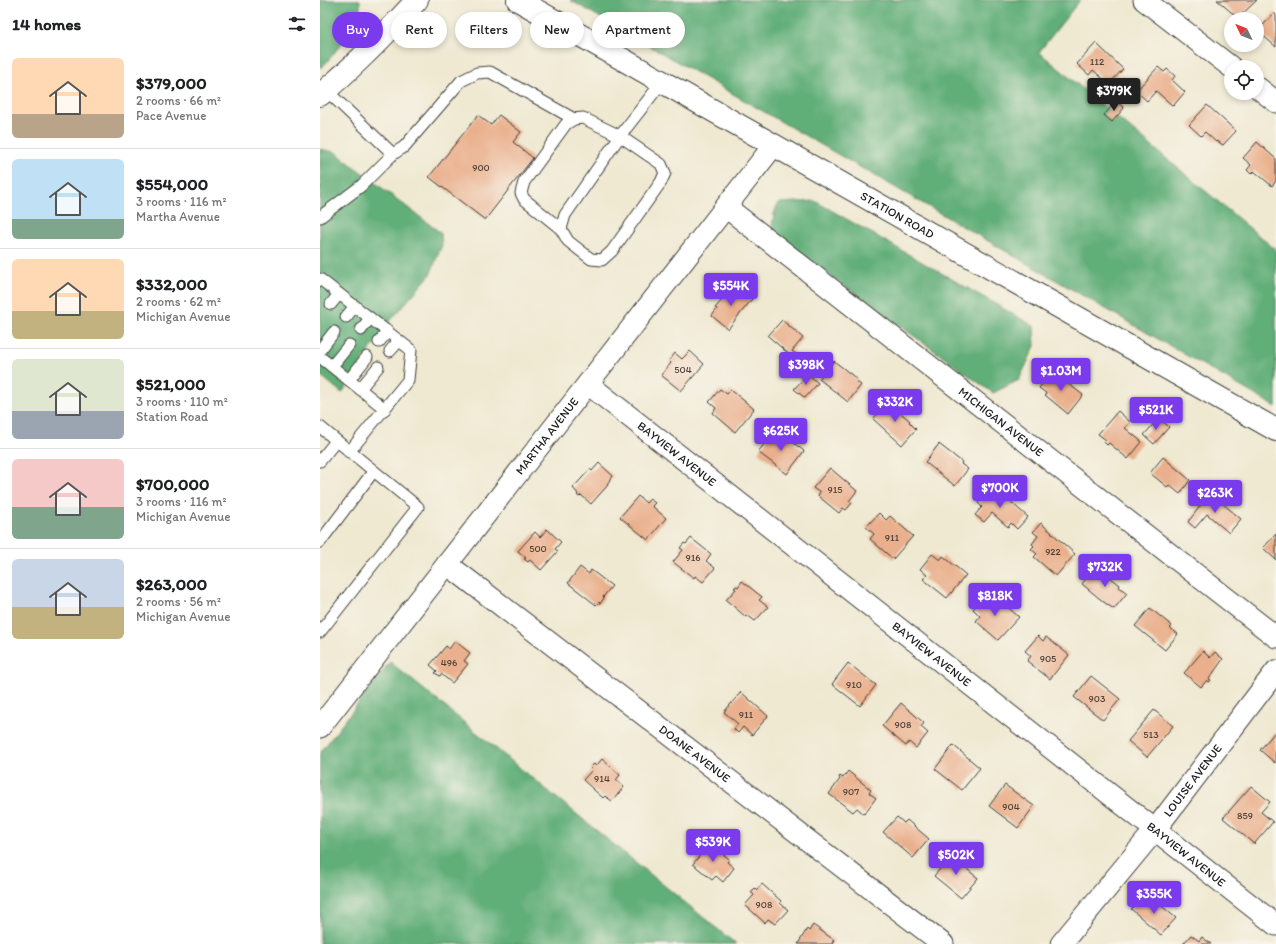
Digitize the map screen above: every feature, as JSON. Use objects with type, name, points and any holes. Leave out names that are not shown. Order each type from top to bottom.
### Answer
[{"type":"main road","points":[[323,92],[380,39],[416,0]]},
{"type":"main road","name":"STATION ROAD","points":[[518,0],[1276,430]]},
{"type":"street","points":[[1144,0],[1224,62]]},
{"type":"street","points":[[1264,93],[1276,102]]},
{"type":"street","name":"MARTHA AVENUE","points":[[320,727],[774,145]]},
{"type":"street","name":"MICHIGAN AVENUE","points":[[726,207],[1276,637]]},
{"type":"street","name":"BAYVIEW AVENUE","points":[[588,384],[1276,924]]},
{"type":"street","name":"DOANE AVENUE","points":[[447,564],[943,944]]},
{"type":"street","name":"LOUISE AVENUE","points":[[1060,944],[1155,830],[1276,671]]},
{"type":"lane","points":[[320,216],[361,186],[393,154],[404,147],[461,81],[477,73],[490,72],[574,119]]},
{"type":"lane","points":[[562,229],[565,215],[620,136],[662,82]]},
{"type":"lane","points":[[323,92],[393,154]]},
{"type":"lane","points":[[583,118],[620,136],[661,164],[665,174],[662,182],[612,251],[602,260],[591,259],[568,241],[562,229],[524,199],[520,193],[524,182],[566,124],[574,119],[583,118]]},
{"type":"lane","points":[[322,285],[339,294],[411,350],[408,380],[349,452]]},
{"type":"lane","points":[[331,304],[339,294]]},
{"type":"lane","points":[[346,316],[355,306]]},
{"type":"lane","points":[[361,330],[370,318]]},
{"type":"lane","points":[[379,342],[388,331]]},
{"type":"lane","points":[[320,350],[334,332]]},
{"type":"lane","points":[[390,351],[399,341]]},
{"type":"lane","points":[[332,366],[349,345]]},
{"type":"lane","points":[[320,357],[384,409]]},
{"type":"lane","points":[[349,380],[367,358]]},
{"type":"lane","points":[[360,389],[378,366]]},
{"type":"lane","points":[[320,427],[373,472],[418,507],[320,632]]},
{"type":"lane","points":[[320,461],[336,441]]},
{"type":"lane","points":[[320,542],[373,472]]},
{"type":"green space","points":[[320,0],[360,0],[359,12],[332,12],[332,48],[338,48],[320,68]]},
{"type":"green space","points":[[570,0],[1080,0],[1039,52],[1276,250],[1276,407],[653,48],[685,48],[685,12],[592,13]]},
{"type":"green space","points":[[320,149],[335,152],[441,233],[442,245],[430,275],[391,320],[342,393],[320,375]]},
{"type":"green space","points":[[815,201],[1034,326],[1035,346],[1019,380],[993,393],[771,233],[774,214],[778,203]]},
{"type":"green space","points":[[390,662],[736,944],[320,944],[320,753]]},
{"type":"building","points":[[1217,0],[1257,0],[1244,12],[1231,12]]},
{"type":"building","points":[[1274,13],[1276,15],[1276,47],[1264,36],[1264,24]]},
{"type":"building","points":[[1096,43],[1123,69],[1109,84],[1093,70],[1089,75],[1077,64]]},
{"type":"building","points":[[1158,67],[1164,72],[1167,69],[1175,76],[1172,80],[1185,92],[1173,106],[1156,91],[1147,101],[1136,91]]},
{"type":"building","points":[[1116,101],[1124,108],[1112,122],[1104,115]]},
{"type":"building","points":[[1207,105],[1236,131],[1223,145],[1217,141],[1216,142],[1205,132],[1201,136],[1189,125]]},
{"type":"building","points":[[478,115],[491,125],[499,115],[521,132],[513,142],[533,158],[485,220],[429,177]]},
{"type":"building","points":[[1257,142],[1276,159],[1276,181],[1272,186],[1254,171],[1251,174],[1247,170],[1251,165],[1243,158]]},
{"type":"building","points":[[735,285],[752,299],[728,329],[712,316],[717,309],[715,308]]},
{"type":"building","points":[[782,320],[803,338],[792,351],[800,357],[797,361],[768,336]]},
{"type":"building","points":[[690,351],[704,364],[681,391],[661,375],[671,363],[669,361],[675,353],[682,359]]},
{"type":"building","points":[[834,361],[857,379],[856,381],[861,385],[848,402],[819,379]]},
{"type":"building","points":[[1052,371],[1083,395],[1068,414],[1045,395],[1046,393],[1039,388]]},
{"type":"building","points":[[808,374],[818,383],[805,398],[794,389]]},
{"type":"building","points":[[720,389],[727,394],[731,390],[754,409],[735,432],[713,413],[716,408],[709,402]]},
{"type":"building","points":[[888,402],[910,421],[909,422],[916,429],[902,445],[873,419]]},
{"type":"building","points":[[1118,411],[1130,422],[1125,428],[1142,442],[1128,459],[1109,443],[1107,445],[1104,442],[1106,440],[1098,434]]},
{"type":"building","points":[[1159,418],[1169,427],[1154,444],[1144,435]]},
{"type":"building","points":[[776,429],[804,451],[787,474],[758,452]]},
{"type":"building","points":[[939,444],[962,462],[961,464],[968,469],[955,486],[925,462]]},
{"type":"building","points":[[1163,457],[1190,480],[1180,494],[1169,485],[1167,487],[1150,473]]},
{"type":"building","points":[[599,463],[613,476],[607,484],[608,485],[591,504],[581,495],[579,497],[573,488],[590,469],[592,471]]},
{"type":"building","points":[[830,468],[857,491],[849,501],[852,503],[846,510],[843,508],[839,513],[818,496],[820,493],[813,488]]},
{"type":"building","points":[[992,486],[1028,517],[1017,529],[1011,523],[1008,527],[992,513],[984,522],[975,515],[982,507],[978,503]]},
{"type":"building","points":[[1210,493],[1241,519],[1229,533],[1207,514],[1195,528],[1188,522]]},
{"type":"building","points":[[638,496],[646,503],[650,499],[655,503],[652,506],[666,518],[648,540],[620,517]]},
{"type":"building","points":[[879,513],[886,520],[890,516],[913,536],[893,559],[870,539],[874,534],[866,527]]},
{"type":"building","points":[[1041,523],[1075,554],[1056,576],[1034,557],[1037,554],[1031,549],[1034,546],[1032,544],[1038,536],[1033,532]]},
{"type":"building","points":[[547,529],[561,542],[555,549],[558,551],[541,570],[530,560],[528,562],[524,559],[526,558],[518,551],[535,532],[540,537]]},
{"type":"building","points":[[1276,534],[1276,560],[1263,548]]},
{"type":"building","points":[[691,538],[711,554],[706,561],[715,568],[703,582],[695,576],[694,578],[673,562],[683,550],[680,548]]},
{"type":"building","points":[[932,554],[940,560],[943,556],[966,575],[947,598],[923,579],[927,575],[920,569]]},
{"type":"building","points":[[1096,566],[1120,585],[1119,587],[1127,593],[1114,609],[1082,584]]},
{"type":"building","points":[[580,567],[589,574],[591,570],[612,586],[603,597],[604,598],[600,604],[599,602],[596,605],[568,583]]},
{"type":"building","points":[[742,581],[762,597],[759,600],[768,607],[755,621],[747,615],[746,617],[726,600],[736,589],[734,588],[736,586],[738,587]]},
{"type":"building","points":[[985,595],[992,602],[996,597],[1019,617],[998,640],[976,621],[980,616],[973,609]]},
{"type":"building","points":[[1150,608],[1172,626],[1170,628],[1178,634],[1165,650],[1135,626]]},
{"type":"building","points":[[1038,636],[1043,641],[1046,637],[1069,655],[1050,679],[1027,661],[1031,656],[1025,651]]},
{"type":"building","points":[[455,641],[470,653],[464,661],[468,664],[452,683],[441,674],[440,676],[435,673],[437,671],[430,665],[446,646],[449,649]]},
{"type":"building","points":[[1203,651],[1210,658],[1215,652],[1223,659],[1209,679],[1211,680],[1209,682],[1207,680],[1201,687],[1184,673]]},
{"type":"building","points":[[848,663],[876,685],[860,706],[832,684]]},
{"type":"building","points":[[1091,676],[1120,699],[1103,720],[1074,697]]},
{"type":"building","points":[[741,692],[768,716],[752,735],[743,727],[738,733],[734,729],[738,724],[724,712]]},
{"type":"building","points":[[901,703],[924,723],[921,727],[928,733],[916,748],[909,742],[906,746],[882,726]]},
{"type":"building","points":[[1154,710],[1173,726],[1147,757],[1128,741]]},
{"type":"building","points":[[1275,732],[1276,733],[1275,763],[1260,750]]},
{"type":"building","points":[[953,745],[980,768],[962,790],[935,769]]},
{"type":"building","points":[[602,759],[620,775],[616,780],[624,787],[612,801],[605,796],[603,798],[583,780],[592,770],[590,768],[594,764],[596,766]]},
{"type":"building","points":[[848,771],[871,790],[869,793],[876,798],[864,814],[857,808],[853,812],[829,794],[840,779],[839,777],[840,776],[843,778]]},
{"type":"building","points":[[1005,785],[1034,806],[1018,828],[989,806]]},
{"type":"building","points":[[1251,786],[1270,802],[1261,812],[1273,822],[1254,844],[1223,818]]},
{"type":"building","points":[[897,817],[904,823],[907,820],[929,839],[913,858],[883,832]]},
{"type":"building","points":[[708,842],[729,859],[727,862],[734,868],[723,882],[716,876],[712,880],[693,864],[701,854],[698,852]]},
{"type":"building","points":[[955,851],[960,855],[957,858],[960,860],[958,862],[978,878],[961,898],[934,876]]},
{"type":"building","points":[[762,884],[781,901],[780,903],[788,910],[775,924],[768,919],[765,923],[745,905],[754,895],[751,892],[755,888],[757,890]]},
{"type":"building","points":[[1143,896],[1150,902],[1153,899],[1176,918],[1161,935],[1131,909]]},
{"type":"building","points":[[813,925],[834,940],[832,943],[834,944],[798,944],[807,929],[809,931]]},
{"type":"building","points":[[1191,935],[1199,941],[1202,937],[1211,944],[1183,944]]}]
